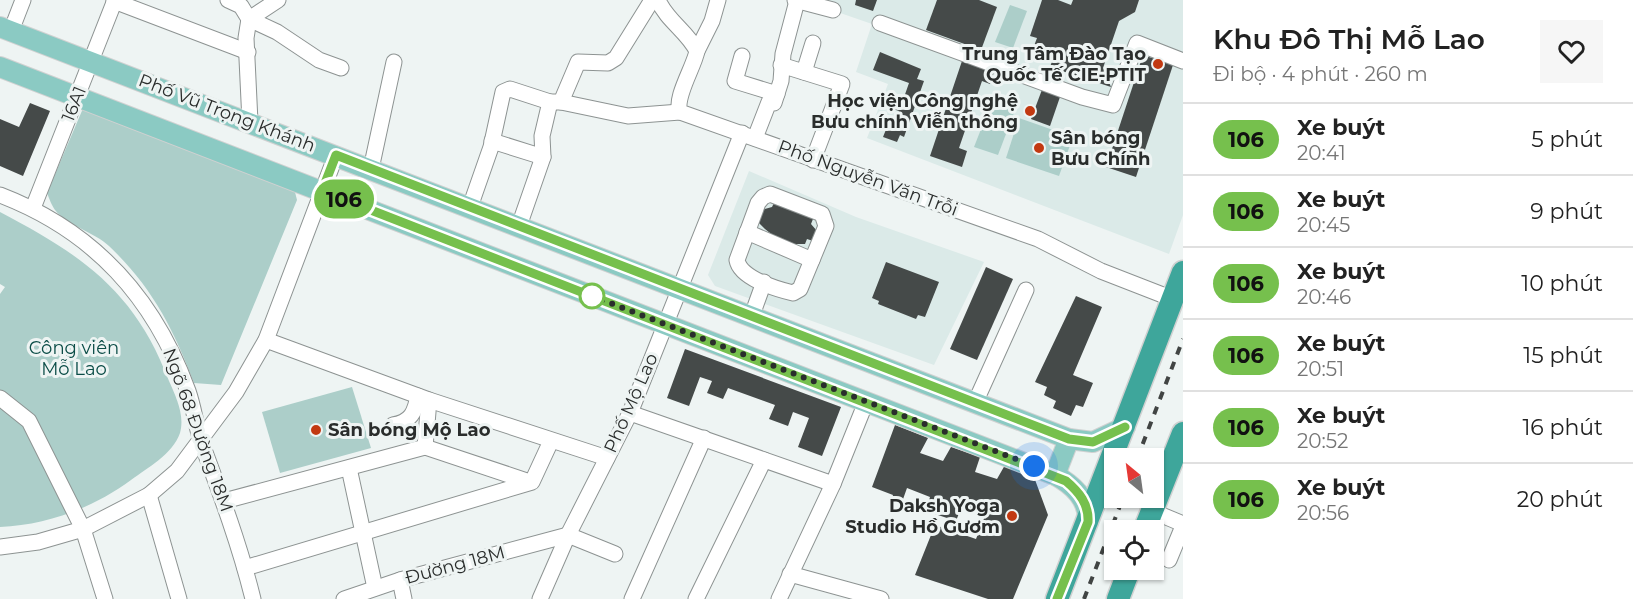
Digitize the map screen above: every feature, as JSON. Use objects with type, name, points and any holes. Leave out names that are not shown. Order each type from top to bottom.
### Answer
[{"type":"highway","points":[[1057,599],[1183,272]]},
{"type":"highway","points":[[1148,520],[1179,452],[1183,433]]},
{"type":"highway","points":[[1118,599],[1125,580]]},
{"type":"main road","name":"Phố Vũ Trọng Khánh","points":[[5,29],[92,60],[751,318],[1069,439],[1093,442],[1125,427]]},
{"type":"main road","points":[[0,67],[1055,475],[1066,481],[1083,500],[1089,510],[1088,522]]},
{"type":"main road","points":[[1055,475],[1069,439]]},
{"type":"street","points":[[5,29],[23,0]]},
{"type":"street","points":[[228,0],[241,6],[249,19],[277,32],[319,60],[342,68]]},
{"type":"street","points":[[250,122],[246,38],[249,19],[255,12],[278,0]]},
{"type":"street","points":[[470,207],[506,90],[628,116],[680,112],[678,107],[680,98],[697,51],[712,21],[718,0]]},
{"type":"street","points":[[742,56],[735,81],[777,94],[781,65],[796,0],[832,10]]},
{"type":"street","points":[[115,1],[248,52]]},
{"type":"street","name":"16A1","points":[[33,208],[115,1]]},
{"type":"street","points":[[519,226],[543,157],[542,136],[550,101],[578,62],[608,63],[616,58],[659,2],[697,51]]},
{"type":"street","points":[[880,23],[1082,97],[1113,105],[1137,43],[1183,61]]},
{"type":"street","points":[[804,72],[813,43]]},
{"type":"street","points":[[370,168],[394,62]]},
{"type":"street","points":[[781,65],[842,84],[813,160]]},
{"type":"street","name":"Phố Mộ Lao","points":[[540,599],[568,536],[630,413],[665,324],[749,135],[769,102],[774,103],[777,94]]},
{"type":"street","name":"Phố Nguyễn Văn Trỗi","points":[[680,112],[1038,239],[1101,271],[1173,299]]},
{"type":"street","points":[[492,141],[543,157]]},
{"type":"street","points":[[0,547],[38,542],[83,529],[149,495],[177,471],[201,442],[236,392],[266,339],[336,155]]},
{"type":"street","points":[[770,194],[822,214],[826,226],[800,289],[793,293],[745,274],[738,267],[736,260],[747,232],[758,202],[763,196],[770,194]]},
{"type":"street","name":"Ngõ 68 Đường 18M","points":[[0,195],[33,208],[100,253],[133,288],[149,310],[171,350],[188,392],[201,442],[224,501],[253,599]]},
{"type":"street","points":[[747,232],[812,260]]},
{"type":"street","points":[[751,318],[764,282]]},
{"type":"street","points":[[975,403],[1026,291]]},
{"type":"street","points":[[266,339],[424,398],[607,458]]},
{"type":"street","points":[[0,398],[29,421],[83,529],[105,599]]},
{"type":"street","points":[[393,425],[405,422],[412,416],[424,398]]},
{"type":"street","points":[[424,398],[425,447]]},
{"type":"street","points":[[779,599],[832,484],[866,402]]},
{"type":"street","points":[[630,413],[832,484]]},
{"type":"street","points":[[632,599],[704,438]]},
{"type":"street","points":[[245,568],[532,482],[551,441]]},
{"type":"street","points":[[224,501],[425,447],[532,482]]},
{"type":"street","points":[[696,599],[764,460]]},
{"type":"street","points":[[349,468],[375,588]]},
{"type":"street","points":[[149,495],[179,599]]},
{"type":"street","points":[[1164,523],[1183,525],[1169,560]]},
{"type":"street","points":[[568,536],[615,554]]},
{"type":"street","name":"Đường 18M","points":[[344,599],[400,580],[568,536]]},
{"type":"street","points":[[790,574],[849,595],[880,599]]},
{"type":"street","points":[[400,580],[404,599]]},
{"type":"shaded area","name":"Học viện Công nghệ Bưu chính Viễn thông","points":[[822,0],[1183,0],[1183,215],[1169,254],[867,138],[888,84],[856,72],[872,24],[820,6]]},
{"type":"shaded area","points":[[749,171],[856,217],[984,262],[934,365],[715,286],[708,275]]},
{"type":"green space","points":[[1010,5],[1027,11],[1013,48],[995,42]]},
{"type":"green space","points":[[994,96],[1017,105],[998,155],[974,147]]},
{"type":"green space","points":[[84,106],[294,188],[297,200],[221,385],[194,383],[160,309],[137,277],[109,246],[60,216],[52,204],[47,193]]},
{"type":"green space","name":"Sân bóng Bưu Chính","points":[[1019,118],[1073,137],[1059,176],[1006,158]]},
{"type":"green space","name":"Công viên Mỗ Lao","points":[[0,212],[81,261],[122,299],[140,323],[155,350],[177,400],[181,413],[181,426],[177,441],[159,460],[101,499],[52,519],[0,527],[0,294],[5,287],[0,284]]},
{"type":"green space","name":"Sân bóng Mộ Lao","points":[[352,387],[371,448],[280,473],[262,412]]},
{"type":"building","points":[[856,0],[877,0],[873,11],[855,5]]},
{"type":"building","points":[[937,0],[979,0],[997,7],[981,50],[926,30]]},
{"type":"building","points":[[1042,0],[1058,0],[1071,5],[1073,0],[1139,0],[1135,12],[1119,21],[1103,68],[1111,87],[1050,67],[1055,53],[1034,46],[1037,38],[1030,36]]},
{"type":"building","points":[[880,52],[921,69],[917,79],[924,81],[904,137],[900,135],[897,142],[883,137],[891,117],[896,119],[899,111],[887,107],[890,99],[902,103],[909,83],[873,70]]},
{"type":"building","points":[[1143,55],[1173,65],[1136,177],[1106,167]]},
{"type":"building","points":[[963,58],[995,69],[990,84],[982,81],[959,148],[967,151],[962,167],[930,156]]},
{"type":"building","points":[[1043,87],[1061,94],[1050,126],[1031,119]]},
{"type":"building","points":[[30,103],[50,111],[23,176],[0,166],[0,119],[19,127]]},
{"type":"building","points":[[774,203],[813,219],[811,224],[817,231],[813,241],[807,239],[805,244],[789,244],[780,241],[765,229],[757,221],[761,210],[772,207]]},
{"type":"building","points":[[886,262],[939,282],[925,317],[918,315],[916,319],[878,304],[879,301],[872,298]]},
{"type":"building","points":[[986,267],[1013,279],[977,360],[950,349]]},
{"type":"building","points":[[1076,296],[1102,307],[1073,375],[1093,383],[1083,407],[1076,405],[1071,416],[1053,408],[1056,401],[1044,395],[1047,387],[1035,382]]},
{"type":"building","points":[[685,349],[841,407],[822,456],[798,447],[809,418],[793,412],[788,426],[769,419],[775,405],[728,388],[723,399],[707,393],[712,381],[700,377],[689,406],[667,398]]},
{"type":"building","points":[[895,425],[928,438],[920,453],[943,461],[951,447],[980,457],[975,472],[997,479],[1005,465],[1034,477],[1048,515],[1013,599],[988,599],[915,575],[935,525],[976,539],[985,516],[961,508],[956,521],[926,511],[930,497],[907,488],[902,502],[892,499],[893,495],[872,487]]},
{"type":"railway","points":[[1141,448],[1183,339]]},
{"type":"railway","points":[[1084,599],[1119,508]]},
{"type":"bus line","name":"106","points":[[1057,599],[1088,522],[1089,510],[1076,489],[1066,481],[1034,466],[322,191],[336,155],[751,318],[1069,439],[1093,442],[1102,440],[1125,427]]},
{"type":"place","name":"Trung Tâm Đào Tạo Quốc Tế CIE-PTIT","points":[[1158,64]]},
{"type":"place","name":"Học viện Công nghệ Bưu chính Viễn thông","points":[[1030,111]]},
{"type":"place","name":"Sân bóng Bưu Chính","points":[[1039,148]]},
{"type":"place","name":"Sân bóng Mộ Lao","points":[[316,430]]},
{"type":"place","name":"Daksh Yoga Studio Hồ Gươm","points":[[1012,516]]},
{"type":"route","points":[[592,296],[1034,466]]}]
